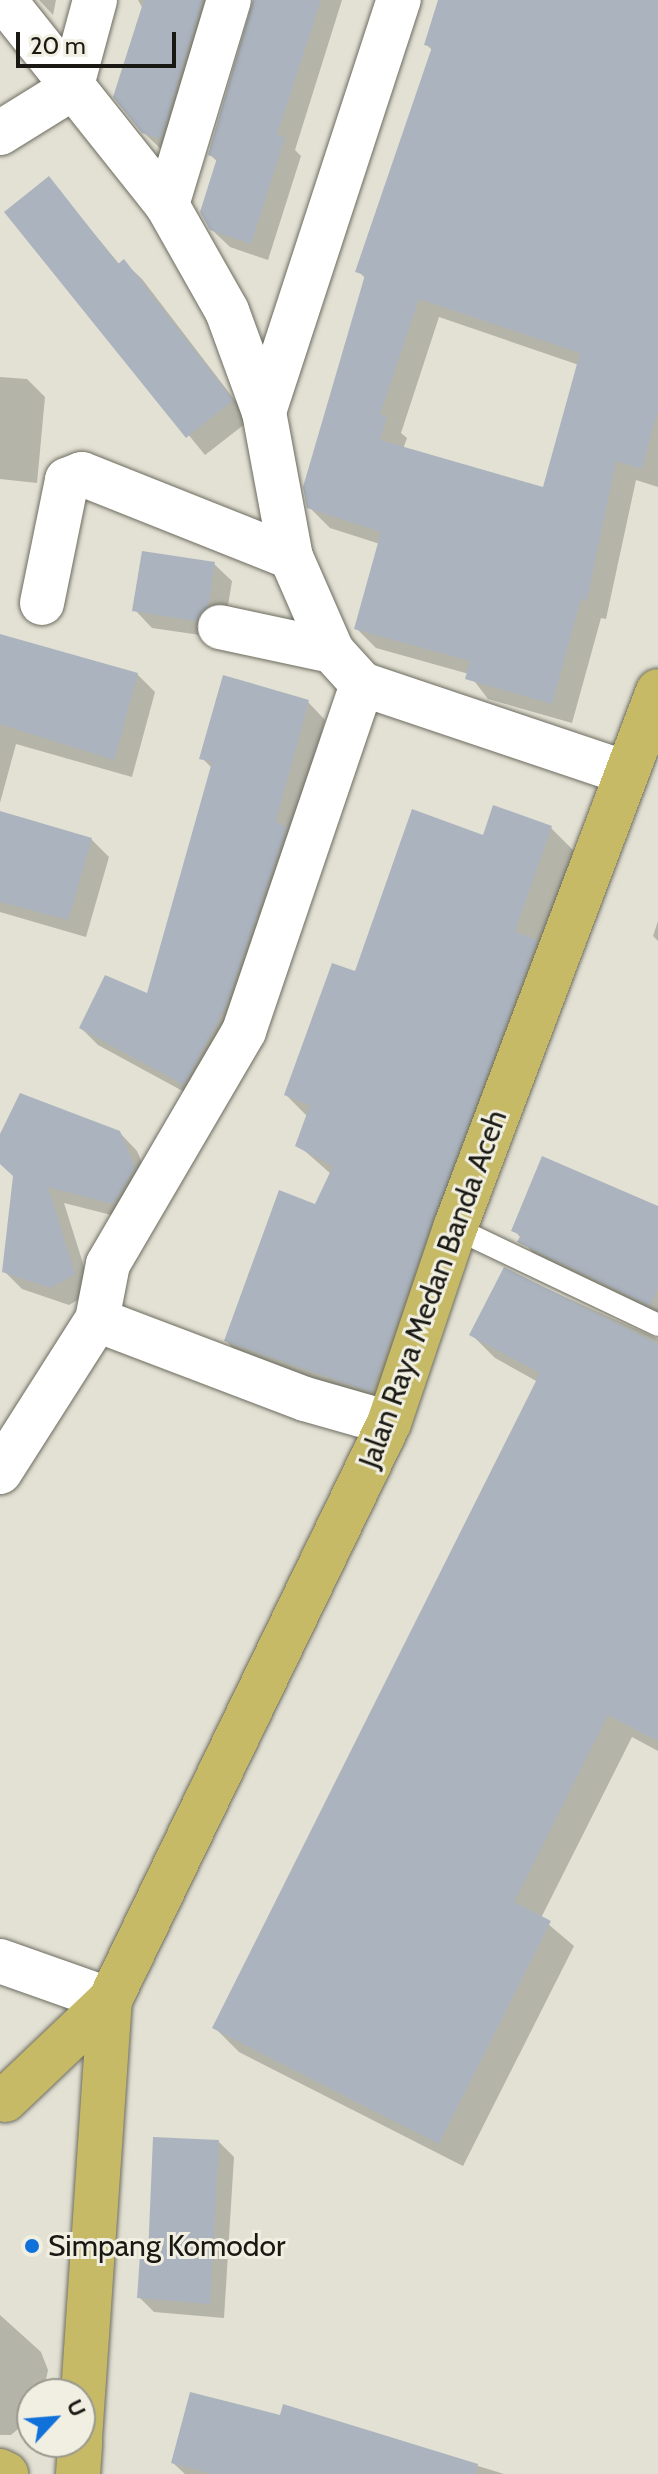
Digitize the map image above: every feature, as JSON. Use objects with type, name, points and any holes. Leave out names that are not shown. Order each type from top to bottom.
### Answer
[{"type":"highway","name":"Jalan Raya Medan Banda Aceh","points":[[5,2100],[110,2000],[389,1423],[455,1228],[658,691]]},
{"type":"highway","points":[[84,2378],[110,2000]]},
{"type":"highway","points":[[0,2471],[6,2474]]},
{"type":"street","points":[[4,0],[71,89],[167,205],[227,311],[264,412],[291,557],[332,651],[362,684],[626,773]]},
{"type":"street","points":[[0,133],[71,89],[95,0]]},
{"type":"street","points":[[167,205],[229,0]]},
{"type":"street","points":[[264,412],[399,0]]},
{"type":"street","points":[[42,603],[67,480],[82,474],[291,557]]},
{"type":"street","points":[[220,627],[332,651]]},
{"type":"street","points":[[0,1472],[97,1320],[108,1264],[244,1031],[362,684]]},
{"type":"street","points":[[97,1320],[305,1399],[389,1423]]},
{"type":"street","points":[[0,1961],[110,2000]]},
{"type":"lane","points":[[455,1228],[658,1325]]},
{"type":"building","points":[[144,0],[203,0],[161,139],[142,133],[113,97]]},
{"type":"building","points":[[253,0],[321,0],[277,135],[285,137],[251,244],[210,230],[200,212],[217,158],[208,155]]},
{"type":"building","points":[[438,0],[658,0],[658,410],[642,469],[616,461],[587,600],[581,599],[552,704],[465,679],[470,661],[354,629],[381,532],[307,508],[303,487],[365,275],[355,272],[432,47],[424,45]],"holes":[[[419,299],[580,353],[543,487],[380,440],[387,417],[380,414]]]},
{"type":"building","points":[[49,176],[118,264],[124,259],[233,400],[186,438],[4,212]]},
{"type":"building","points":[[142,551],[215,562],[208,606],[196,621],[132,611]]},
{"type":"building","points":[[0,634],[138,673],[114,760],[0,724]]},
{"type":"building","points":[[223,675],[309,700],[276,821],[287,828],[226,1006],[184,1085],[79,1028],[105,975],[147,993],[212,762],[199,759]]},
{"type":"building","points":[[493,805],[552,826],[515,932],[537,940],[371,1392],[224,1341],[279,1190],[315,1204],[333,1166],[295,1146],[310,1105],[284,1095],[332,963],[355,971],[412,809],[483,835]]},
{"type":"building","points":[[0,811],[92,838],[68,920],[0,902]]},
{"type":"building","points":[[20,1093],[120,1131],[135,1168],[113,1204],[48,1187],[75,1274],[51,1288],[2,1272],[13,1176],[0,1164],[0,1134]]},
{"type":"building","points":[[542,1156],[658,1206],[658,1288],[650,1306],[517,1242],[521,1235],[511,1231]]},
{"type":"building","points":[[504,1267],[658,1344],[658,1741],[608,1715],[514,1902],[551,1921],[439,2144],[212,2028],[540,1373],[469,1335]]},
{"type":"building","points":[[153,2137],[219,2140],[210,2304],[137,2298],[140,2255],[148,2255]]},
{"type":"building","points":[[190,2392],[280,2415],[283,2404],[478,2464],[476,2474],[212,2474],[171,2463]]},
{"type":"place","name":"Simpang Komodor","points":[[32,2246]]}]
